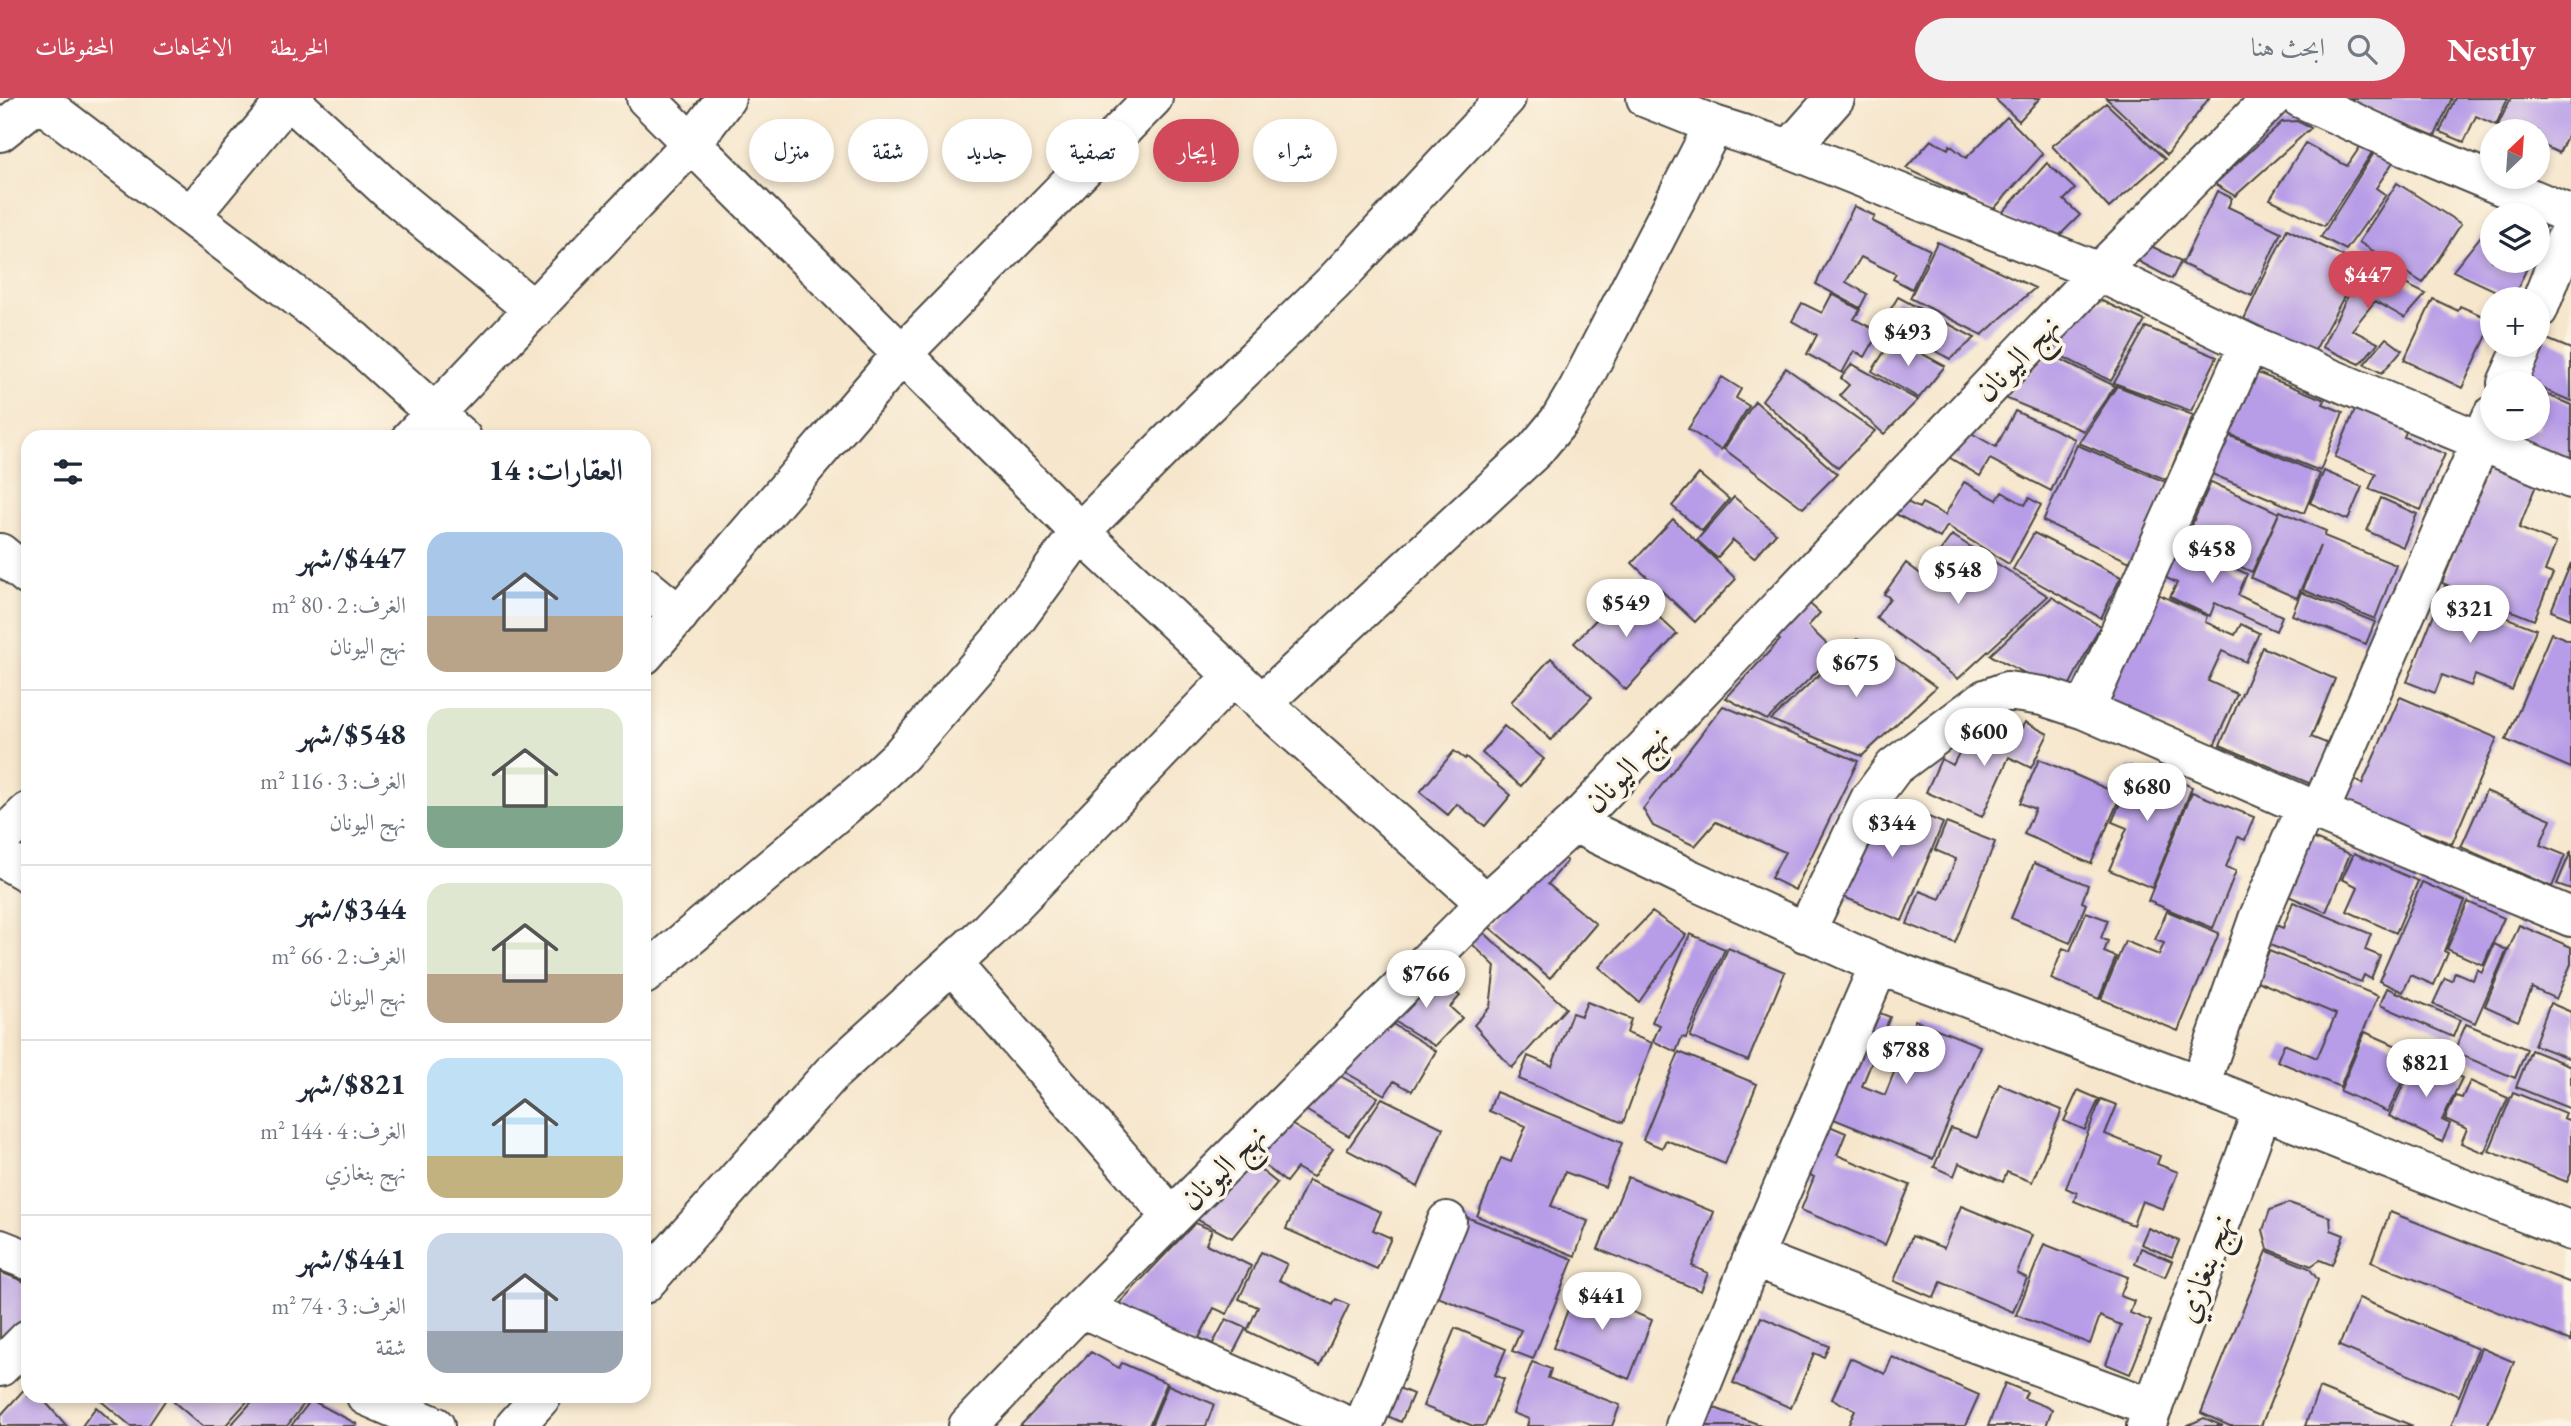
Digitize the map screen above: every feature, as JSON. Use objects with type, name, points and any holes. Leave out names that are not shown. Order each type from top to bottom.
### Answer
[{"type":"street","points":[[191,215],[288,98],[388,191],[534,310]]},
{"type":"street","points":[[646,98],[1080,532],[1262,703],[1486,903]]},
{"type":"street","points":[[0,132],[41,100],[355,341],[436,430],[534,310],[692,144],[726,98]]},
{"type":"street","points":[[651,647],[903,353],[1153,98]]},
{"type":"street","points":[[651,969],[866,788],[901,755],[1003,637],[1080,532],[1333,283],[1506,98]]},
{"type":"street","points":[[1646,98],[1714,125],[1790,149],[2099,272],[2249,344],[2480,427]]},
{"type":"street","points":[[1790,149],[1835,98]]},
{"type":"street","points":[[2300,98],[2401,144],[2571,215]]},
{"type":"street","name":"نهج اليونان","points":[[968,1426],[1081,1308],[1486,903],[1574,823],[2262,101]]},
{"type":"street","points":[[1262,703],[1535,450],[1559,421],[1578,390],[1714,125]]},
{"type":"street","points":[[2547,287],[2571,226]]},
{"type":"street","points":[[2085,710],[2249,344]]},
{"type":"street","points":[[2200,1085],[2258,919],[2312,809],[2481,441]]},
{"type":"street","points":[[2506,441],[2571,479]]},
{"type":"street","points":[[0,553],[21,570]]},
{"type":"street","points":[[651,592],[679,615]]},
{"type":"street","points":[[651,1275],[832,1073],[989,930],[1233,676]]},
{"type":"street","points":[[1805,933],[1870,799],[1894,767],[1985,699],[2007,691],[2042,696],[2085,710],[2312,809],[2571,917]]},
{"type":"street","points":[[0,839],[21,819]]},
{"type":"street","points":[[1574,823],[1878,965],[2200,1085],[2571,1231]]},
{"type":"street","points":[[0,857],[21,869]]},
{"type":"street","points":[[952,964],[1172,1217]]},
{"type":"street","points":[[1685,1426],[1753,1257],[1878,965]]},
{"type":"street","name":"نهج بنغازي","points":[[2150,1417],[2262,1111]]},
{"type":"street","points":[[1363,1426],[1447,1221]]},
{"type":"street","points":[[0,1249],[21,1256]]},
{"type":"street","points":[[1753,1257],[1950,1334],[2150,1417]]},
{"type":"street","points":[[1081,1308],[1348,1426]]},
{"type":"street","points":[[0,1367],[21,1346]]},
{"type":"street","points":[[379,1403],[417,1423]]},
{"type":"street","points":[[515,1426],[536,1403]]},
{"type":"building","points":[[1994,98],[2040,98],[2019,121]]},
{"type":"building","points":[[2106,98],[2209,98],[2167,155]]},
{"type":"building","points":[[2343,98],[2452,98],[2435,136]]},
{"type":"building","points":[[2455,98],[2508,98],[2499,119],[2476,116],[2464,142],[2440,132]]},
{"type":"building","points":[[2511,98],[2571,98],[2571,128],[2559,153],[2550,149],[2550,119],[2501,119]]},
{"type":"building","points":[[2106,103],[2165,159],[2109,208],[2052,146]]},
{"type":"building","points":[[2007,117],[2043,154],[1993,210],[1906,168],[1931,140],[1948,149],[1950,145],[1966,158]]},
{"type":"building","points":[[2297,121],[2311,128],[2235,196],[2215,184],[2282,122]]},
{"type":"building","points":[[2305,143],[2347,166],[2362,144],[2373,151],[2324,226],[2270,199]]},
{"type":"building","points":[[2375,151],[2393,162],[2376,188],[2386,195],[2346,250],[2321,237]]},
{"type":"building","points":[[2047,163],[2075,189],[2064,200],[2080,215],[2052,243],[2001,214]]},
{"type":"building","points":[[2397,183],[2461,224],[2423,283],[2359,242]]},
{"type":"building","points":[[2217,191],[2232,198],[2228,207],[2281,232],[2252,296],[2182,264]]},
{"type":"building","points":[[1854,206],[1875,216],[1872,221],[1930,250],[1912,289],[1893,279],[1896,274],[1861,257],[1846,282],[1867,294],[1860,308],[1816,284]]},
{"type":"building","points":[[2287,229],[2361,265],[2314,352],[2244,319]]},
{"type":"building","points":[[2480,237],[2480,273],[2525,273],[2518,287],[2487,287],[2453,271]]},
{"type":"building","points":[[1937,242],[2035,288],[1982,335],[1910,298]]},
{"type":"building","points":[[2147,244],[2181,261],[2172,279],[2138,261]]},
{"type":"building","points":[[2364,264],[2426,294],[2405,318],[2375,301],[2352,330],[2378,343],[2360,364],[2322,347]]},
{"type":"building","points":[[1832,294],[1860,310],[1854,319],[1879,332],[1865,357],[1854,351],[1842,373],[1807,354],[1817,335],[1792,321],[1802,303],[1822,313]]},
{"type":"building","points":[[1898,297],[1975,338],[1950,359],[1883,322]]},
{"type":"building","points":[[2433,299],[2458,311],[2460,306],[2480,315],[2480,350],[2462,388],[2404,360]]},
{"type":"building","points":[[2102,301],[2145,321],[2111,381],[2049,350],[2087,304]]},
{"type":"building","points":[[2146,327],[2217,357],[2191,411],[2114,383]]},
{"type":"building","points":[[1893,338],[1945,366],[1919,398],[1872,371]]},
{"type":"building","points":[[2386,338],[2402,350],[2382,373],[2364,364]]},
{"type":"building","points":[[2550,340],[2571,349],[2571,401],[2550,392],[2550,371],[2528,371],[2534,357],[2550,357]]},
{"type":"building","points":[[2048,353],[2115,386],[2084,431],[2005,398]]},
{"type":"building","points":[[1852,364],[1918,400],[1884,434],[1840,395],[1849,385],[1841,378]]},
{"type":"building","points":[[1786,368],[1875,431],[1838,468],[1762,400]]},
{"type":"building","points":[[2255,372],[2325,400],[2323,404],[2343,412],[2320,471],[2229,434]]},
{"type":"building","points":[[1722,377],[1741,389],[1736,398],[1749,406],[1721,450],[1688,429]]},
{"type":"building","points":[[2117,386],[2193,415],[2167,480],[2079,443]]},
{"type":"building","points":[[2550,396],[2571,405],[2571,467],[2522,441],[2550,441]]},
{"type":"building","points":[[1755,401],[1837,474],[1803,508],[1724,449]]},
{"type":"building","points":[[2356,407],[2407,429],[2404,437],[2445,454],[2421,510],[2369,489],[2376,474],[2335,457]]},
{"type":"building","points":[[2015,411],[2075,439],[2051,491],[1990,459],[1980,476],[1942,453],[1962,428],[1996,447]]},
{"type":"building","points":[[2228,435],[2320,474],[2304,513],[2212,474]]},
{"type":"building","points":[[2077,445],[2168,483],[2134,564],[2043,521]]},
{"type":"building","points":[[2489,466],[2536,485],[2519,528],[2556,543],[2545,571],[2553,574],[2534,620],[2442,583]]},
{"type":"building","points":[[2324,471],[2362,487],[2348,520],[2310,503]]},
{"type":"building","points":[[1699,474],[1729,499],[1702,531],[1672,506]]},
{"type":"building","points":[[1964,482],[1997,500],[2002,492],[2025,505],[2029,498],[2041,505],[2009,564],[1947,526],[1940,538],[1894,513],[1901,499],[1919,508],[1922,503],[1945,515]]},
{"type":"building","points":[[2211,482],[2279,513],[2252,572],[2184,542]]},
{"type":"building","points":[[1734,497],[1776,533],[1754,558],[1733,540],[1717,558],[1697,540]]},
{"type":"building","points":[[2381,498],[2417,514],[2403,547],[2367,531]]},
{"type":"building","points":[[2280,511],[2326,531],[2324,536],[2396,565],[2375,619],[2303,590],[2320,546],[2297,598],[2251,578]]},
{"type":"building","points":[[1673,519],[1736,579],[1695,622],[1632,563]]},
{"type":"building","points":[[2034,533],[2121,577],[2101,618],[2013,569]]},
{"type":"building","points":[[1952,535],[2048,596],[1958,679],[1876,618],[1890,598],[1884,594],[1906,563],[1922,575]]},
{"type":"building","points":[[2176,540],[2247,574],[2238,595],[2282,616],[2276,631],[2215,603],[2210,616],[2170,597],[2177,583],[2160,575]]},
{"type":"building","points":[[2571,563],[2571,619],[2551,611]]},
{"type":"building","points":[[2445,586],[2474,598],[2471,604],[2536,629],[2512,690],[2475,675],[2471,686],[2442,675],[2435,693],[2407,682]]},
{"type":"building","points":[[1627,587],[1677,634],[1626,690],[1574,643]]},
{"type":"building","points":[[2153,592],[2207,616],[2205,622],[2235,635],[2241,624],[2259,633],[2246,662],[2222,651],[2208,681],[2237,694],[2213,748],[2106,700]]},
{"type":"building","points":[[2301,592],[2375,622],[2366,644],[2292,615]]},
{"type":"building","points":[[1801,596],[1820,613],[1808,626],[1836,653],[1767,720],[1726,698],[1780,640],[1769,630]]},
{"type":"building","points":[[2052,597],[2100,626],[2065,694],[1990,655]]},
{"type":"building","points":[[2551,633],[2571,641],[2571,768],[2506,740]]},
{"type":"building","points":[[1857,639],[1870,647],[1874,643],[1936,687],[1862,756],[1771,720]]},
{"type":"building","points":[[2262,647],[2335,679],[2311,737],[2336,747],[2318,787],[2220,745]]},
{"type":"building","points":[[1551,658],[1592,697],[1551,740],[1511,702]]},
{"type":"building","points":[[2400,697],[2497,738],[2452,844],[2424,833],[2420,844],[2332,807],[2346,776],[2362,784]]},
{"type":"building","points":[[1723,706],[1858,761],[1795,890],[1771,878],[1785,852],[1716,822],[1695,846],[1653,826],[1643,809]]},
{"type":"building","points":[[2025,722],[2048,734],[2031,768],[2009,757],[1982,817],[1926,792],[1941,759],[1953,765],[1959,753],[1969,744],[1983,744],[1988,730],[2015,740]]},
{"type":"building","points":[[1504,726],[1544,759],[1521,786],[1482,753]]},
{"type":"building","points":[[1454,751],[1465,759],[1466,757],[1511,795],[1485,826],[1457,804],[1448,815],[1420,792]]},
{"type":"building","points":[[2039,759],[2121,795],[2091,864],[2024,834],[2035,809],[2020,803]]},
{"type":"building","points":[[2130,766],[2149,774],[2151,769],[2192,787],[2152,888],[2109,870],[2127,828],[2112,822],[2125,791],[2120,789]]},
{"type":"building","points":[[2486,791],[2551,819],[2540,845],[2565,855],[2552,887],[2461,847]]},
{"type":"building","points":[[2192,792],[2254,817],[2245,840],[2238,837],[2226,867],[2236,871],[2213,928],[2148,901]]},
{"type":"building","points":[[1881,797],[1943,823],[1902,921],[1841,896]]},
{"type":"building","points":[[1946,823],[1995,842],[1955,943],[1907,924],[1920,891],[1940,899],[1956,859],[1935,850]]},
{"type":"building","points":[[2303,834],[2350,854],[2326,912],[2279,892]]},
{"type":"building","points":[[1553,848],[1567,861],[1548,884],[1596,924],[1550,978],[1488,926]]},
{"type":"building","points":[[2571,851],[2571,889],[2557,884]]},
{"type":"building","points":[[2354,853],[2418,881],[2396,933],[2347,911],[2358,887],[2342,879]]},
{"type":"building","points":[[2034,863],[2088,885],[2082,902],[2086,904],[2070,943],[2011,918]]},
{"type":"building","points":[[2422,882],[2465,901],[2444,951],[2448,953],[2434,985],[2411,975],[2403,992],[2379,981]]},
{"type":"building","points":[[2293,902],[2371,934],[2365,950],[2380,956],[2371,979],[2364,975],[2361,982],[2255,939],[2263,920],[2283,928]]},
{"type":"building","points":[[2468,902],[2504,918],[2483,965],[2447,949]]},
{"type":"building","points":[[2167,911],[2219,933],[2178,1031],[2101,999],[2125,941],[2159,955],[2164,943],[2155,940]]},
{"type":"building","points":[[1652,912],[1686,935],[1639,1002],[1599,967]]},
{"type":"building","points":[[2086,912],[2108,920],[2101,938],[2108,941],[2104,952],[2116,957],[2099,999],[2051,979],[2063,948],[2070,951]]},
{"type":"building","points":[[2519,925],[2571,947],[2571,964],[2556,999],[2532,988],[2518,1021],[2485,1006]]},
{"type":"building","points":[[1479,928],[1566,1008],[1512,1068],[1474,1025],[1490,1007],[1495,966],[1468,940]]},
{"type":"building","points":[[1690,934],[1725,949],[1686,1038],[1682,1037],[1676,1052],[1653,1041],[1660,1025],[1652,1022]]},
{"type":"building","points":[[2494,944],[2507,950],[2475,1023],[2433,1004],[2445,978],[2452,981],[2455,972],[2473,980],[2477,969],[2482,972]]},
{"type":"building","points":[[1728,948],[1785,972],[1748,1061],[1690,1037]]},
{"type":"building","points":[[2269,951],[2378,996],[2340,1087],[2277,1061],[2284,1044],[2317,1058],[2336,1014],[2257,981]]},
{"type":"building","points":[[1427,972],[1460,996],[1450,1007],[1462,1018],[1435,1046],[1383,1014]]},
{"type":"building","points":[[2387,988],[2460,1020],[2453,1037],[2380,1005]]},
{"type":"building","points":[[1587,1002],[1631,1019],[1627,1033],[1652,1043],[1623,1123],[1519,1079],[1528,1056],[1552,1066],[1572,1013],[1581,1016]]},
{"type":"building","points":[[2550,1003],[2571,1012],[2571,1059],[2534,1045]]},
{"type":"building","points":[[1870,1009],[1890,1017],[1862,1086],[1885,1095],[1915,1020],[1980,1046],[1933,1159],[1826,1116]]},
{"type":"building","points":[[1383,1018],[1436,1051],[1412,1091],[1394,1081],[1385,1095],[1338,1068]]},
{"type":"building","points":[[2466,1024],[2527,1049],[2515,1078],[2454,1052]]},
{"type":"building","points":[[2365,1032],[2415,1054],[2388,1112],[2340,1091]]},
{"type":"building","points":[[2531,1050],[2571,1066],[2571,1109],[2516,1087]]},
{"type":"building","points":[[1679,1052],[1757,1084],[1725,1164],[1666,1140],[1662,1148],[1643,1140]]},
{"type":"building","points":[[2416,1057],[2462,1078],[2442,1120],[2450,1124],[2442,1142],[2389,1116]]},
{"type":"building","points":[[1335,1073],[1378,1097],[1349,1136],[1304,1109]]},
{"type":"building","points":[[2470,1081],[2508,1098],[2484,1153],[2461,1143],[2467,1129],[2445,1119],[2455,1096],[2462,1098]]},
{"type":"building","points":[[1999,1084],[2062,1110],[2032,1182],[2007,1172],[2003,1182],[1959,1163],[1954,1176],[1934,1167],[1951,1128],[1977,1138]]},
{"type":"building","points":[[2078,1090],[2099,1099],[2085,1130],[2064,1121]]},
{"type":"building","points":[[1496,1092],[1622,1143],[1605,1187],[1565,1172],[1551,1206],[1588,1221],[1575,1256],[1477,1216],[1501,1158],[1511,1162],[1526,1126],[1489,1111]]},
{"type":"building","points":[[2513,1092],[2565,1113],[2563,1118],[2571,1121],[2571,1173],[2567,1182],[2489,1151]]},
{"type":"building","points":[[1382,1098],[1443,1128],[1418,1187],[1347,1150]]},
{"type":"building","points":[[2101,1099],[2117,1105],[2105,1134],[2160,1156],[2157,1164],[2178,1172],[2163,1209],[2142,1201],[2133,1225],[2074,1201],[2077,1193],[2066,1188]]},
{"type":"building","points":[[1820,1122],[1846,1133],[1837,1155],[1910,1185],[1885,1245],[1801,1210],[1814,1177],[1808,1174]]},
{"type":"building","points":[[1289,1123],[1333,1149],[1313,1177],[1297,1168],[1286,1182],[1256,1159]]},
{"type":"building","points":[[1248,1160],[1277,1183],[1232,1238],[1196,1219]]},
{"type":"building","points":[[1628,1177],[1714,1212],[1692,1266],[1708,1273],[1701,1291],[1598,1249]]},
{"type":"building","points":[[1308,1180],[1381,1212],[1373,1230],[1391,1238],[1377,1269],[1286,1229]]},
{"type":"building","points":[[2289,1203],[2330,1217],[2331,1230],[2344,1235],[2332,1265],[2320,1260],[2311,1266],[2268,1249],[2263,1230],[2270,1210]]},
{"type":"building","points":[[1961,1206],[2032,1235],[2017,1273],[2027,1278],[2013,1312],[1941,1282],[1934,1298],[1894,1281],[1912,1236],[1944,1248]]},
{"type":"building","points":[[2390,1212],[2571,1283],[2571,1341],[2371,1262]]},
{"type":"building","points":[[1456,1213],[1573,1259],[1533,1359],[1512,1351],[1521,1330],[1425,1292]]},
{"type":"building","points":[[1195,1223],[1212,1230],[1206,1244],[1251,1266],[1227,1314],[1214,1308],[1199,1338],[1211,1343],[1208,1351],[1110,1313]]},
{"type":"building","points":[[2148,1228],[2179,1241],[2172,1257],[2141,1244]]},
{"type":"building","points":[[2044,1244],[2128,1277],[2120,1296],[2134,1301],[2130,1313],[2151,1321],[2130,1374],[2106,1364],[2121,1325],[2100,1316],[2090,1344],[2016,1315]]},
{"type":"building","points":[[2141,1248],[2172,1261],[2165,1277],[2135,1264]]},
{"type":"building","points":[[2267,1251],[2309,1268],[2318,1280],[2261,1426],[2230,1426],[2201,1413]]},
{"type":"building","points":[[1261,1252],[1287,1264],[1279,1280],[1333,1305],[1336,1299],[1349,1305],[1320,1366],[1247,1331],[1258,1307],[1239,1299]]},
{"type":"building","points":[[0,1272],[21,1280],[21,1321],[0,1339]]},
{"type":"building","points":[[1578,1284],[1611,1297],[1609,1302],[1652,1320],[1629,1379],[1553,1348]]},
{"type":"building","points":[[2359,1298],[2478,1349],[2459,1396],[2339,1346]]},
{"type":"building","points":[[1761,1317],[1829,1346],[1824,1357],[1814,1353],[1791,1408],[1733,1383]]},
{"type":"building","points":[[1226,1319],[1246,1328],[1230,1359],[1210,1349]]},
{"type":"building","points":[[1455,1328],[1506,1349],[1495,1375],[1504,1379],[1485,1426],[1473,1426],[1423,1406]]},
{"type":"building","points":[[2481,1348],[2514,1362],[2487,1426],[2451,1426]]},
{"type":"building","points":[[1091,1352],[1119,1368],[1122,1363],[1167,1383],[1149,1426],[1020,1426]]},
{"type":"building","points":[[1892,1357],[1979,1395],[1965,1426],[1848,1426],[1855,1410],[1832,1399],[1850,1358],[1885,1374]]},
{"type":"building","points":[[1532,1362],[1551,1369],[1548,1378],[1620,1405],[1612,1426],[1527,1426],[1529,1419],[1513,1413]]},
{"type":"building","points":[[1387,1383],[1413,1394],[1401,1422],[1376,1411]]},
{"type":"building","points":[[2005,1383],[2027,1392],[2024,1398],[2052,1409],[2046,1426],[1988,1426]]},
{"type":"building","points":[[1168,1385],[1214,1404],[1206,1426],[1151,1426]]},
{"type":"building","points":[[2319,1388],[2413,1426],[2305,1426]]},
{"type":"building","points":[[21,1393],[21,1403],[46,1403],[67,1426],[0,1426],[0,1416]]},
{"type":"building","points":[[1696,1401],[1763,1426],[1687,1426]]},
{"type":"building","points":[[103,1403],[163,1403],[148,1426],[131,1426]]},
{"type":"building","points":[[175,1403],[246,1403],[225,1426],[202,1426]]},
{"type":"building","points":[[251,1403],[304,1403],[287,1426],[230,1426]]},
{"type":"building","points":[[309,1403],[317,1403],[357,1424],[355,1426],[291,1426]]},
{"type":"building","points":[[96,1407],[117,1426],[82,1426]]},
{"type":"building","points":[[2204,1418],[2223,1426],[2186,1426]]}]
